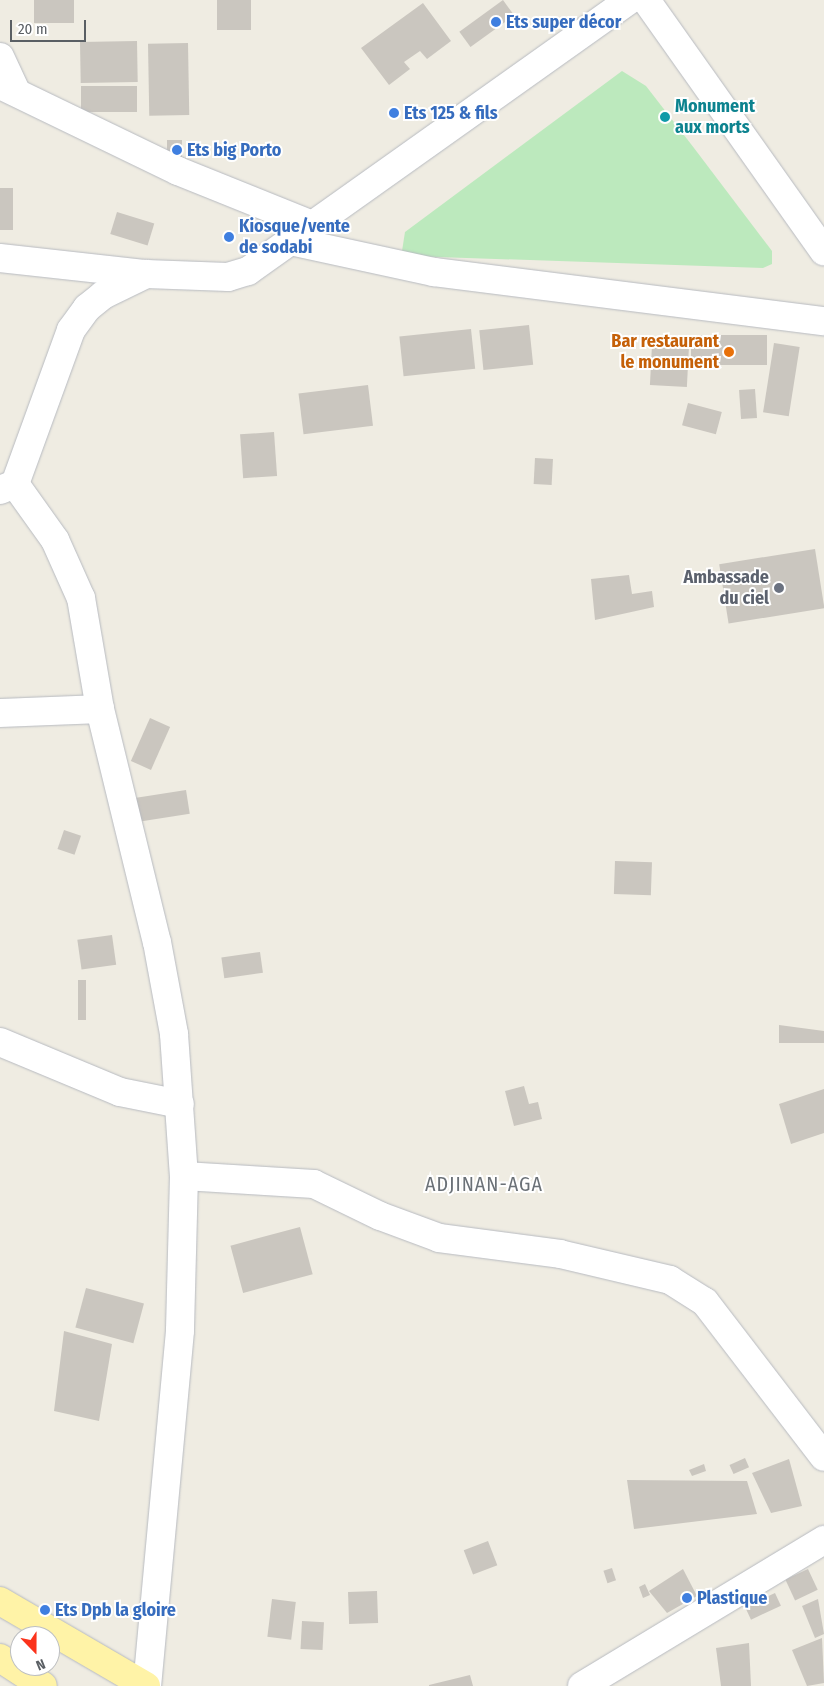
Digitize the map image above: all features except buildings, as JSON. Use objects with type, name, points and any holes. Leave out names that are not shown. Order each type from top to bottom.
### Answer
[{"type":"main road","points":[[0,1601],[146,1686]]},
{"type":"main road","points":[[0,1658],[43,1686]]},
{"type":"street","points":[[0,258],[146,274],[228,277],[248,272],[630,0]]},
{"type":"street","points":[[646,0],[824,251]]},
{"type":"street","points":[[0,57],[8,88],[303,233],[434,272],[824,321]]},
{"type":"street","points":[[146,274],[103,295],[87,308],[71,330],[8,487],[54,540],[81,598],[100,710],[157,942],[174,1034],[184,1176],[179,1341],[146,1686]]},
{"type":"street","points":[[0,713],[100,710]]},
{"type":"street","points":[[0,1042],[120,1092],[180,1104]]},
{"type":"street","points":[[184,1176],[314,1184],[380,1216],[439,1238],[601,1262],[684,1287],[706,1302],[824,1457]]},
{"type":"street","points":[[582,1686],[824,1540]]},
{"type":"green space","points":[[622,71],[646,86],[772,251],[772,264],[763,268],[409,256],[402,251],[405,232]]},
{"type":"place","name":"Ets super décor","points":[[496,22]]},
{"type":"place","name":"Ets 125 & fils","points":[[394,113]]},
{"type":"place","name":"Monument aux morts","points":[[665,117]]},
{"type":"place","name":"Ets big Porto","points":[[177,150]]},
{"type":"place","name":"Kiosque/vente de sodabi","points":[[229,237]]},
{"type":"place","name":"Bar restaurant le monument","points":[[729,352]]},
{"type":"place","name":"Ambassade du ciel","points":[[779,588]]},
{"type":"place","name":"Plastique","points":[[687,1598]]},
{"type":"place","name":"Ets Dpb la gloire","points":[[45,1610]]},
{"type":"district","name":"ADJINAN-AGA","points":[[484,1184]]}]
